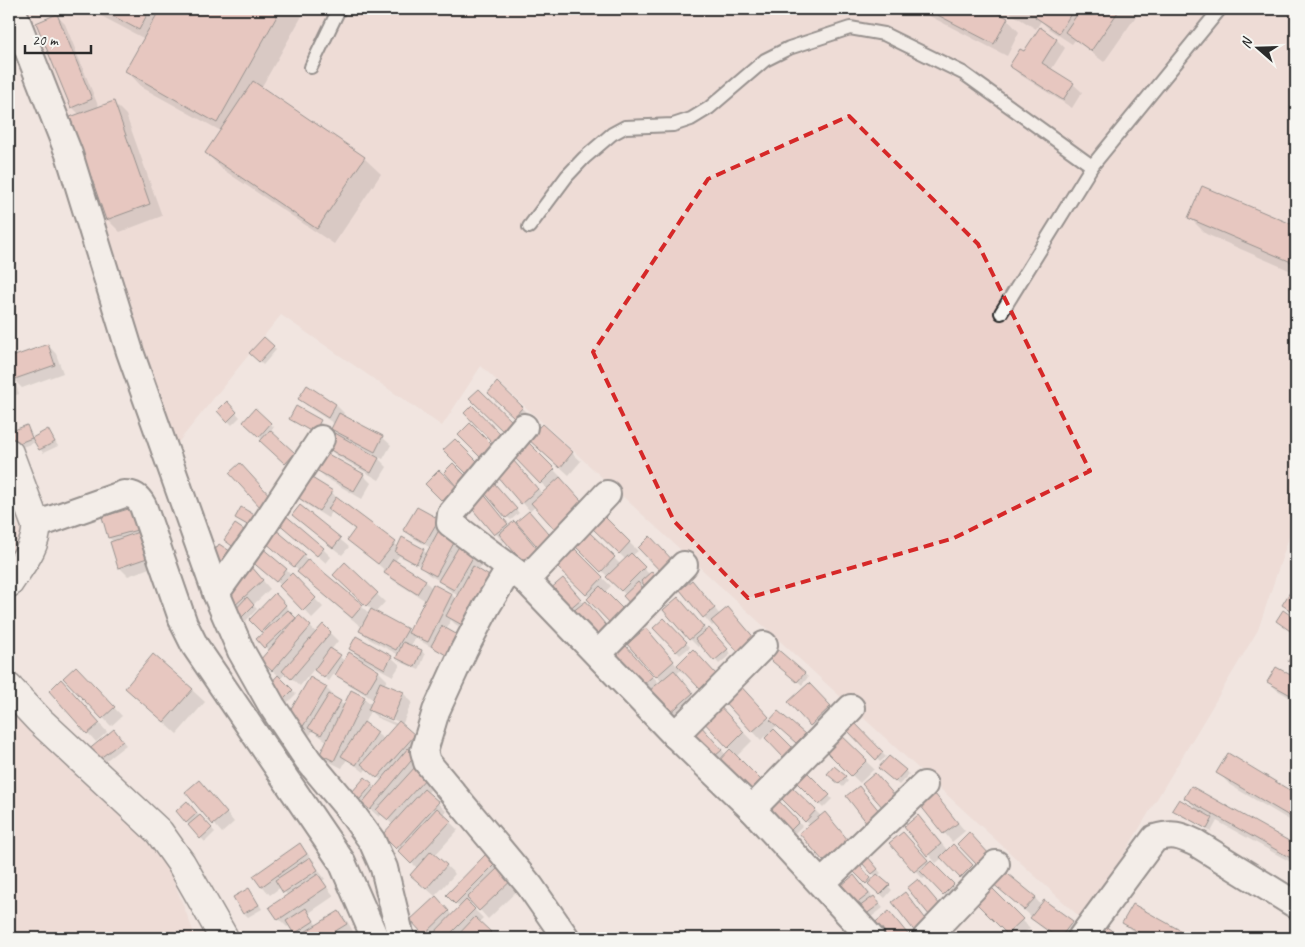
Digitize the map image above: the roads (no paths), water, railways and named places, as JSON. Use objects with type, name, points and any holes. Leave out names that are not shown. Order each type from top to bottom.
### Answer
[{"type":"street","points":[[12,9],[69,154],[130,352],[216,593],[241,651],[272,706],[308,760],[348,808],[372,841],[384,868],[401,938]]},
{"type":"street","points":[[524,427],[451,514],[450,524],[518,574],[675,735],[752,809],[871,938]]},
{"type":"street","points":[[216,593],[257,536],[321,439]]},
{"type":"street","points":[[9,453],[36,525],[34,541],[9,584]]},
{"type":"street","points":[[36,525],[124,494],[131,494],[137,497],[143,506],[184,624],[195,646],[342,862],[375,938]]},
{"type":"street","points":[[566,938],[530,886],[427,762],[424,751],[436,710],[464,650],[518,574],[607,494]]},
{"type":"street","points":[[598,654],[684,565]]},
{"type":"street","points":[[675,735],[764,645]]},
{"type":"street","points":[[9,688],[39,720],[159,832],[181,863],[224,938]]},
{"type":"street","points":[[752,809],[851,708]]},
{"type":"street","points":[[822,883],[924,785]]},
{"type":"street","points":[[1081,938],[1155,838],[1170,834],[1196,843],[1296,905]]},
{"type":"street","points":[[926,938],[996,864]]},
{"type":"lane","points":[[311,67],[339,9]]},
{"type":"lane","points":[[1001,313],[1092,166],[1220,9]]},
{"type":"lane","points":[[529,227],[567,176],[584,158],[612,134],[625,127],[672,125],[692,119],[709,108],[765,60],[789,48],[850,28],[884,34],[963,73],[1092,166]]}]
